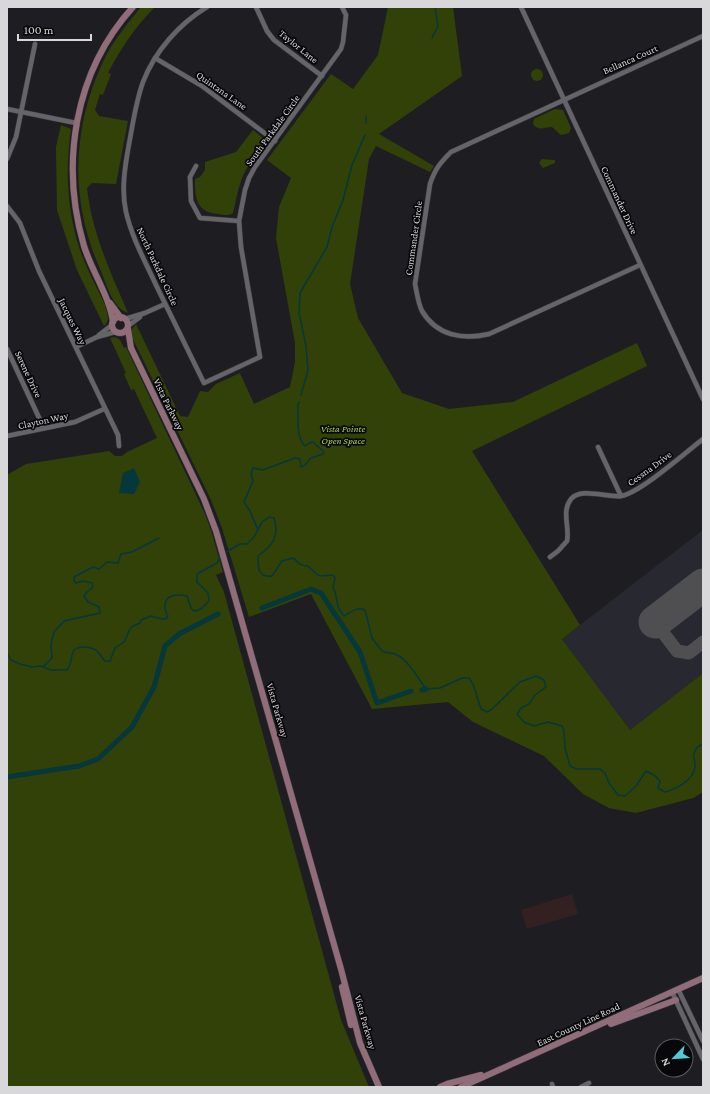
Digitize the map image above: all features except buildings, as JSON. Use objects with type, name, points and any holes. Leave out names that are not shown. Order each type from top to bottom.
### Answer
[{"type":"street","points":[[118,332],[113,324],[108,300],[85,248],[73,194],[72,161],[76,123],[84,94],[97,61],[111,36],[134,7]]},
{"type":"street","name":"North Parkdale Circle","points":[[207,7],[183,24],[169,39],[155,58],[143,81],[136,104],[123,184],[126,210],[134,240],[204,383],[228,372]]},
{"type":"street","name":"Taylor Lane","points":[[256,7],[267,31],[274,40],[322,76]]},
{"type":"street","name":"South Parkdale Circle","points":[[228,372],[260,357],[241,246],[239,221],[241,205],[249,178],[255,167],[337,55],[343,42],[346,15],[342,7]]},
{"type":"street","name":"Commander Drive","points":[[521,7],[703,400]]},
{"type":"street","name":"Bellanca Court","points":[[564,99],[703,36]]},
{"type":"street","points":[[7,159],[16,137],[35,44]]},
{"type":"street","name":"Quintana Lane","points":[[155,58],[202,86],[275,141]]},
{"type":"street","name":"Commander Circle","points":[[564,99],[451,152],[436,167],[429,186],[415,284],[422,311],[430,321],[441,330],[453,335],[465,338],[489,334],[640,265]]},
{"type":"street","points":[[7,110],[76,123]]},
{"type":"street","points":[[196,166],[190,177],[191,201],[200,218],[239,221]]},
{"type":"street","name":"Jacques Way","points":[[7,206],[20,223],[39,271],[118,435],[118,446]]},
{"type":"street","points":[[108,300],[123,318],[128,327]]},
{"type":"street","points":[[97,337],[113,324],[116,319],[145,313],[165,304]]},
{"type":"street","points":[[76,347],[97,337],[118,332],[125,332],[128,327],[145,313]]},
{"type":"street","name":"Vista Parkway","points":[[128,327],[131,348]]},
{"type":"street","name":"Vista Parkway","points":[[118,332],[131,348],[204,499],[216,531],[338,960],[360,1043],[380,1087]]},
{"type":"street","name":"Serene Drive","points":[[7,349],[41,422],[42,428]]},
{"type":"street","name":"Clayton Way","points":[[7,436],[75,422],[104,408]]},
{"type":"street","name":"Cessna Drive","points":[[550,556],[558,551],[567,541],[566,512],[572,498],[582,493],[621,496],[634,492],[703,439]]},
{"type":"street","points":[[598,447],[621,496]]},
{"type":"street","points":[[338,960],[343,996],[361,1056],[375,1087]]},
{"type":"street","name":"East County Line Road","points":[[461,1087],[703,978]]},
{"type":"street","points":[[675,991],[676,1000],[703,1059]]},
{"type":"street","points":[[675,991],[703,1041]]},
{"type":"street","points":[[566,1040],[676,1000]]},
{"type":"street","points":[[440,1087],[446,1084],[500,1070]]},
{"type":"street","points":[[467,1087],[500,1070]]},
{"type":"street","points":[[581,1087],[589,1083]]},
{"type":"shaded area","points":[[703,530],[703,673],[630,730],[562,639]]},
{"type":"shaded area","points":[[572,894],[578,914],[527,929],[521,910]]},
{"type":"green space","points":[[141,7],[155,7],[135,30],[118,55],[108,73],[111,74],[103,95],[100,94],[95,110],[99,116],[128,121],[116,184],[92,183],[87,188],[89,205],[97,236],[108,267],[128,313],[118,306],[111,296],[91,245],[84,219],[78,166],[80,140],[92,88],[103,62],[115,40]]},
{"type":"green space","name":"Vista Pointe Open Space","points":[[388,7],[453,7],[462,76],[379,134],[434,166],[430,172],[376,146],[369,159],[350,284],[358,318],[402,393],[449,409],[513,402],[637,343],[647,366],[472,451],[580,625],[562,639],[630,730],[703,673],[703,792],[693,798],[636,813],[609,808],[583,794],[544,756],[473,722],[448,702],[372,709],[311,594],[249,617],[222,528],[211,500],[132,337],[132,329],[136,324],[180,416],[188,417],[200,391],[208,392],[216,384],[240,373],[254,404],[290,387],[295,362],[295,343],[276,238],[279,207],[291,178],[267,160],[331,74],[353,89],[378,55]]},
{"type":"green space","points":[[539,69],[542,70],[542,80],[535,81],[532,80],[531,73],[532,70]]},
{"type":"green space","points":[[555,109],[563,110],[571,128],[569,133],[561,135],[552,127],[537,128],[533,124],[534,119]]},
{"type":"green space","points":[[61,125],[71,129],[68,160],[68,190],[72,220],[80,250],[106,307],[108,319],[104,326],[77,270],[57,210],[56,147]]},
{"type":"green space","points":[[253,130],[264,139],[264,143],[261,150],[249,165],[243,176],[233,213],[224,215],[211,213],[205,210],[198,203],[196,198],[195,179],[200,177],[205,170],[205,162],[236,152]]},
{"type":"green space","points":[[542,159],[555,160],[555,163],[543,168],[539,163]]},
{"type":"green space","points":[[115,337],[120,340],[124,348],[126,347],[205,514],[211,530],[223,572],[216,575],[224,592],[341,1020],[369,1087],[7,1087],[7,475],[26,464],[109,451],[115,456],[122,456],[127,452],[157,438],[134,389],[131,390],[124,374],[126,373],[110,338]]},
{"type":"water","points":[[134,468],[140,482],[134,494],[119,493],[123,473]]},
{"type":"waterway","points":[[432,38],[438,26],[435,7]]},
{"type":"waterway","points":[[366,116],[366,123]]},
{"type":"waterway","points":[[301,395],[308,370],[306,346],[299,313],[300,293],[327,247],[332,227],[343,200],[352,165],[365,135]]},
{"type":"waterway","points":[[258,530],[250,511],[244,502],[253,481],[251,474],[253,468],[263,470],[295,458],[300,459],[301,467],[311,458],[323,454],[324,452],[313,442],[305,446],[302,442],[298,427],[299,402]]},
{"type":"waterway","points":[[224,553],[240,544],[247,544],[254,537],[262,522],[269,517],[274,518],[276,525],[274,540],[271,545],[258,556],[261,574],[272,576],[282,561],[293,558],[300,564],[308,566],[319,575],[333,575],[335,578],[333,588],[339,609],[344,616],[357,609],[365,610],[372,638],[382,651],[401,657],[413,670],[426,689],[440,688],[462,678],[469,678],[473,684],[481,709],[487,712],[520,682],[536,676],[544,680],[546,687],[535,695],[529,704],[521,708],[517,714],[524,722],[534,726],[548,722],[562,726],[564,731],[565,748],[570,766],[577,769],[600,769],[605,773],[609,783],[618,795],[625,796],[636,786],[646,771],[654,775],[660,781],[658,788],[665,792],[683,784],[694,772],[694,754],[697,747],[703,744]]},
{"type":"waterway","points":[[43,667],[52,658],[51,644],[54,632],[64,621],[100,613],[99,607],[88,602],[84,596],[93,587],[92,583],[83,581],[76,583],[74,581],[74,577],[93,567],[99,569],[107,562],[118,563],[121,554],[132,552],[159,538]]},
{"type":"waterway","points":[[7,653],[11,660],[20,664],[32,667],[41,666],[51,670],[67,670],[73,651],[83,647],[94,649],[105,661],[110,661],[115,648],[124,642],[133,626],[140,623],[141,620],[151,616],[166,619],[168,616],[165,609],[166,602],[170,597],[176,595],[187,596],[191,608],[194,611],[205,606],[209,600],[208,593],[197,582],[197,574],[217,563],[221,555]]},
{"type":"waterway","points":[[262,608],[311,589],[321,593],[360,652],[377,703],[411,691]]},
{"type":"waterway","points":[[7,777],[79,766],[98,759],[132,727],[154,687],[165,646],[179,634],[218,614]]},
{"type":"waterway","points":[[422,690],[426,689]]},
{"type":"taxiway","points":[[655,622],[677,651],[689,653],[703,642]]},
{"type":"runway","points":[[655,622],[703,585]]}]
